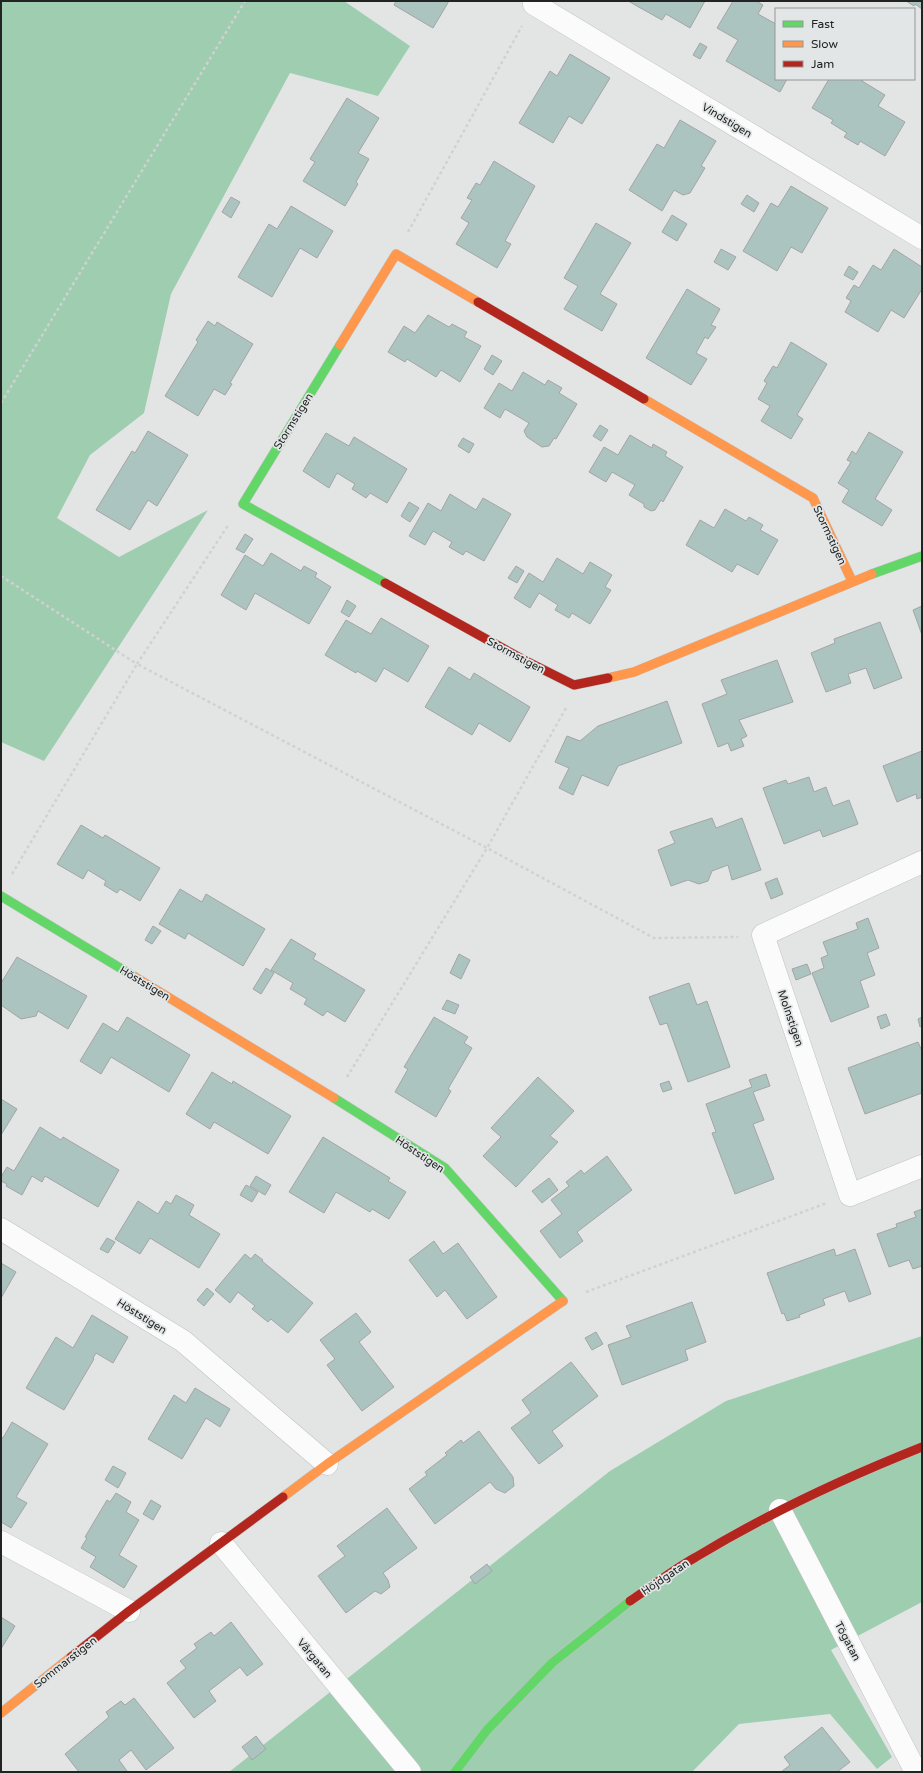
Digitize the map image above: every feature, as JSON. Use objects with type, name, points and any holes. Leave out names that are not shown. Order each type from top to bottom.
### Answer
[{"type":"street","name":"Vindstigen","points":[[535,2],[922,238]]},
{"type":"street","name":"Stormstigen","points":[[574,685],[524,660],[243,504],[396,254],[813,498],[852,581]]},
{"type":"street","points":[[574,685],[634,672],[852,581],[922,556]]},
{"type":"street","points":[[763,935],[922,862]]},
{"type":"street","name":"Höststigen","points":[[1,896],[334,1098],[444,1168],[563,1301]]},
{"type":"street","name":"Molnstigen","points":[[763,935],[850,1194]]},
{"type":"street","points":[[850,1194],[922,1166]]},
{"type":"street","name":"Höststigen","points":[[1,1229],[183,1341],[328,1464]]},
{"type":"street","points":[[221,1543],[328,1464],[563,1301]]},
{"type":"street","name":"Höjdgatan","points":[[455,1772],[487,1730],[552,1663],[619,1608],[695,1557],[780,1510],[879,1464],[922,1447]]},
{"type":"street","name":"Tögatan","points":[[780,1510],[916,1772]]},
{"type":"street","points":[[1,1542],[129,1611]]},
{"type":"street","name":"Sommarstigen","points":[[1,1713],[129,1611],[221,1543]]},
{"type":"street","name":"Vårgatan","points":[[221,1543],[410,1772]]},
{"type":"path","points":[[1,403],[245,1]]},
{"type":"path","points":[[396,254],[535,2]]},
{"type":"path","points":[[9,880],[136,664],[243,504]]},
{"type":"path","points":[[1,576],[136,664],[487,848],[654,938],[715,938],[763,935]]},
{"type":"path","points":[[334,1098],[487,848],[568,705],[574,685]]},
{"type":"path","points":[[563,1301],[850,1194]]},
{"type":"green space","points":[[1,1],[344,1],[410,46],[378,96],[290,73],[171,294],[144,413],[90,455],[57,518],[119,557],[208,510],[44,761],[1,742]]},
{"type":"green space","points":[[922,1336],[922,1602],[831,1650],[892,1757],[877,1769],[830,1714],[739,1724],[692,1772],[229,1772],[610,1471],[726,1401]]},
{"type":"building","points":[[396,1],[449,1],[433,28],[394,5]]},
{"type":"building","points":[[628,1],[705,1],[690,28],[666,14],[662,20]]},
{"type":"building","points":[[733,1],[756,1],[763,5],[758,14],[775,23],[775,80],[786,80],[780,92],[726,61],[738,40],[717,28]]},
{"type":"building","points":[[906,1],[922,1],[922,9],[915,4],[914,6]]},
{"type":"building","points":[[700,43],[707,47],[700,59],[693,55]]},
{"type":"building","points":[[570,54],[610,78],[582,124],[569,116],[553,143],[519,123],[550,71],[557,76]]},
{"type":"building","points":[[828,80],[862,80],[885,95],[878,106],[905,122],[885,156],[860,141],[858,145],[844,137],[847,133],[831,123],[833,120],[812,108]]},
{"type":"building","points":[[347,98],[379,118],[358,153],[369,159],[356,182],[358,184],[345,206],[303,181],[315,162],[310,159]]},
{"type":"building","points":[[680,120],[716,141],[701,166],[705,168],[690,193],[683,195],[674,190],[662,211],[629,190],[657,144],[664,148]]},
{"type":"building","points":[[494,161],[535,186],[505,241],[511,244],[497,268],[456,244],[469,223],[461,218],[472,200],[467,198],[476,183],[480,185]]},
{"type":"building","points":[[791,186],[828,208],[802,253],[791,247],[777,271],[743,251],[771,203],[778,207]]},
{"type":"building","points":[[747,195],[759,203],[754,212],[741,204]]},
{"type":"building","points":[[231,197],[240,202],[231,218],[222,212]]},
{"type":"building","points":[[291,206],[333,231],[317,258],[300,248],[272,297],[238,277],[269,224],[277,229]]},
{"type":"building","points":[[672,215],[687,224],[677,241],[662,232]]},
{"type":"building","points":[[596,223],[631,243],[600,294],[617,304],[602,331],[564,309],[578,286],[564,278]]},
{"type":"building","points":[[721,249],[736,257],[728,270],[714,262]]},
{"type":"building","points":[[894,249],[922,267],[922,289],[904,318],[891,310],[878,332],[845,312],[851,301],[846,298],[854,285],[859,288],[873,265],[881,270]]},
{"type":"building","points":[[849,266],[858,272],[853,280],[844,275]]},
{"type":"building","points":[[687,289],[720,309],[711,325],[716,327],[708,339],[705,337],[696,353],[707,359],[691,385],[646,358]]},
{"type":"building","points":[[428,315],[449,327],[452,324],[467,332],[464,337],[481,346],[460,382],[441,370],[436,377],[407,359],[405,362],[388,352],[404,326],[415,333]]},
{"type":"building","points":[[208,321],[215,326],[217,322],[253,344],[230,383],[232,384],[225,395],[214,389],[198,416],[165,396],[198,342],[196,340]]},
{"type":"building","points":[[791,342],[827,364],[797,415],[803,419],[791,439],[761,421],[770,406],[758,399],[767,383],[764,381],[773,366],[777,368]]},
{"type":"building","points":[[492,355],[502,361],[493,375],[484,369]]},
{"type":"building","points":[[523,372],[545,385],[548,380],[562,388],[559,393],[577,404],[556,439],[554,438],[549,446],[542,447],[527,437],[524,431],[529,423],[505,409],[500,418],[484,408],[499,383],[512,391]]},
{"type":"building","points":[[600,425],[608,430],[601,441],[593,436]]},
{"type":"building","points":[[148,431],[188,455],[157,506],[148,500],[130,530],[96,510],[132,451],[135,453]]},
{"type":"building","points":[[869,432],[903,452],[875,499],[892,510],[882,526],[842,502],[849,490],[838,483],[851,462],[847,460],[852,451],[856,454]]},
{"type":"building","points":[[326,433],[349,446],[354,437],[407,469],[387,503],[370,493],[366,498],[352,489],[355,484],[337,473],[329,488],[303,471]]},
{"type":"building","points":[[630,435],[652,448],[653,444],[667,452],[665,456],[683,467],[663,502],[661,500],[655,510],[651,511],[644,507],[644,504],[629,495],[635,485],[612,472],[606,482],[589,472],[604,447],[618,455]]},
{"type":"building","points":[[463,438],[474,444],[469,453],[458,446]]},
{"type":"building","points":[[450,494],[476,510],[483,498],[511,514],[484,561],[466,551],[463,555],[449,547],[452,542],[433,531],[425,545],[409,536],[428,503],[441,511]]},
{"type":"building","points":[[409,502],[419,508],[410,522],[401,516]]},
{"type":"building","points":[[725,509],[746,521],[749,517],[763,525],[760,530],[778,540],[758,575],[737,564],[732,572],[686,545],[700,520],[714,528]]},
{"type":"building","points":[[245,534],[253,539],[244,553],[236,549]]},
{"type":"building","points":[[271,553],[301,571],[304,566],[317,573],[315,577],[331,587],[309,624],[255,593],[246,610],[221,595],[245,555],[263,566]]},
{"type":"building","points":[[557,558],[583,574],[590,562],[612,575],[605,587],[611,590],[590,624],[572,613],[569,618],[555,610],[558,605],[539,593],[530,608],[514,598],[529,573],[543,582]]},
{"type":"building","points":[[516,566],[524,571],[517,583],[508,578]]},
{"type":"building","points":[[347,600],[356,606],[349,617],[341,612]]},
{"type":"building","points":[[922,606],[922,635],[913,610]]},
{"type":"building","points":[[381,618],[429,646],[408,682],[384,668],[376,682],[357,671],[356,673],[325,655],[346,620],[371,634]]},
{"type":"building","points":[[880,622],[902,678],[874,689],[866,668],[848,674],[851,683],[826,692],[811,653],[835,643],[834,639]]},
{"type":"building","points":[[777,660],[793,702],[739,720],[747,736],[741,739],[744,746],[731,751],[728,743],[718,747],[702,704],[727,694],[721,680]]},
{"type":"building","points":[[449,667],[470,680],[474,673],[530,707],[510,742],[479,723],[472,735],[425,707]]},
{"type":"building","points":[[667,701],[682,743],[618,766],[608,786],[582,775],[573,795],[559,788],[569,768],[555,762],[567,736],[580,741],[598,726]]},
{"type":"building","points":[[922,751],[922,797],[917,799],[916,794],[897,802],[883,766]]},
{"type":"building","points":[[809,777],[814,792],[826,787],[833,806],[849,800],[858,824],[823,837],[820,830],[784,844],[763,788],[786,780],[788,784]]},
{"type":"building","points":[[712,818],[716,828],[742,818],[761,870],[732,880],[728,865],[712,871],[708,881],[699,884],[688,880],[671,886],[658,850],[675,843],[670,832]]},
{"type":"building","points":[[81,825],[103,838],[105,835],[160,868],[140,901],[120,889],[117,893],[104,885],[106,881],[88,870],[83,879],[57,864]]},
{"type":"building","points":[[777,878],[783,894],[771,899],[765,883]]},
{"type":"building","points":[[180,889],[202,902],[206,894],[265,929],[243,966],[188,933],[185,939],[159,924]]},
{"type":"building","points":[[868,918],[879,948],[867,953],[875,975],[860,981],[869,1007],[831,1022],[812,973],[824,968],[821,958],[828,955],[823,942],[858,929],[856,923]]},
{"type":"building","points":[[153,926],[161,931],[152,944],[145,940]]},
{"type":"building","points":[[291,939],[316,954],[313,959],[365,990],[345,1022],[327,1011],[323,1016],[304,1004],[307,999],[290,989],[293,983],[271,970]]},
{"type":"building","points":[[459,954],[470,960],[461,979],[450,973]]},
{"type":"building","points":[[17,957],[87,996],[68,1029],[38,1011],[36,1016],[21,1019],[1,1005],[1,983]]},
{"type":"building","points":[[807,964],[811,974],[796,980],[792,969]]},
{"type":"building","points":[[266,968],[274,973],[261,994],[253,989]]},
{"type":"building","points":[[689,983],[697,1005],[707,1001],[730,1067],[688,1082],[667,1023],[660,1025],[649,997]]},
{"type":"building","points":[[447,1000],[459,1005],[455,1014],[442,1009]]},
{"type":"building","points":[[886,1014],[890,1025],[881,1029],[877,1017]]},
{"type":"building","points":[[127,1017],[190,1055],[169,1092],[111,1057],[101,1074],[80,1061],[103,1023],[118,1032]]},
{"type":"building","points":[[434,1017],[468,1037],[464,1043],[472,1048],[448,1089],[451,1091],[436,1117],[395,1092],[408,1069],[404,1067]]},
{"type":"building","points":[[922,1017],[922,1026],[920,1027],[918,1019]]},
{"type":"building","points":[[918,1042],[922,1051],[922,1093],[865,1114],[848,1068]]},
{"type":"building","points":[[212,1072],[232,1084],[233,1081],[291,1116],[268,1154],[214,1122],[210,1129],[186,1114]]},
{"type":"building","points":[[766,1074],[770,1086],[753,1092],[764,1120],[753,1124],[774,1179],[735,1194],[712,1133],[716,1132],[706,1104],[752,1087],[749,1080]]},
{"type":"building","points":[[538,1077],[574,1111],[550,1136],[558,1142],[516,1187],[483,1156],[501,1137],[491,1128]]},
{"type":"building","points":[[669,1081],[672,1089],[663,1092],[660,1084]]},
{"type":"building","points":[[1,1099],[17,1109],[1,1135]]},
{"type":"building","points":[[40,1127],[61,1140],[63,1137],[119,1170],[98,1207],[45,1176],[42,1182],[32,1176],[22,1195],[6,1186],[7,1184],[1,1181],[1,1177],[7,1167],[14,1171]]},
{"type":"building","points":[[323,1137],[390,1178],[388,1181],[406,1192],[389,1219],[372,1209],[370,1212],[336,1192],[324,1213],[289,1192]]},
{"type":"building","points":[[607,1156],[632,1190],[577,1232],[583,1241],[560,1258],[540,1231],[562,1214],[551,1200],[569,1186],[566,1182],[581,1170],[584,1174]]},
{"type":"building","points":[[256,1176],[271,1185],[265,1195],[250,1186]]},
{"type":"building","points":[[549,1178],[558,1190],[542,1203],[532,1191]]},
{"type":"building","points":[[246,1185],[258,1192],[252,1202],[240,1195]]},
{"type":"building","points":[[176,1195],[194,1205],[189,1215],[220,1234],[199,1268],[150,1238],[140,1254],[115,1239],[138,1201],[158,1214],[166,1201],[171,1204]]},
{"type":"building","points":[[922,1209],[922,1266],[913,1269],[909,1260],[889,1267],[877,1234],[897,1227],[896,1224],[916,1217],[914,1212]]},
{"type":"building","points":[[107,1238],[115,1242],[108,1253],[100,1249]]},
{"type":"building","points":[[434,1241],[443,1254],[458,1243],[497,1297],[467,1319],[445,1290],[437,1297],[409,1260]]},
{"type":"building","points":[[834,1249],[836,1256],[855,1249],[871,1294],[849,1302],[845,1291],[823,1299],[825,1305],[799,1315],[800,1317],[787,1321],[784,1313],[782,1314],[767,1273]]},
{"type":"building","points":[[245,1254],[251,1259],[255,1254],[313,1303],[288,1333],[271,1319],[268,1322],[252,1309],[255,1306],[238,1292],[230,1303],[215,1290]]},
{"type":"building","points":[[1,1263],[16,1272],[1,1298]]},
{"type":"building","points":[[207,1288],[214,1294],[204,1306],[197,1300]]},
{"type":"building","points":[[692,1302],[706,1342],[685,1350],[688,1360],[622,1385],[608,1345],[631,1337],[626,1326]]},
{"type":"building","points":[[356,1313],[371,1332],[359,1342],[394,1387],[362,1411],[327,1365],[335,1359],[320,1340]]},
{"type":"building","points":[[92,1315],[128,1337],[113,1363],[96,1353],[64,1410],[26,1388],[56,1337],[73,1348]]},
{"type":"building","points":[[596,1332],[603,1344],[592,1350],[585,1338]]},
{"type":"building","points":[[571,1362],[598,1396],[552,1431],[563,1446],[539,1464],[511,1428],[531,1413],[522,1400]]},
{"type":"building","points":[[195,1388],[230,1409],[220,1427],[206,1418],[182,1459],[148,1439],[174,1395],[186,1403]]},
{"type":"building","points":[[12,1422],[48,1444],[16,1497],[27,1503],[11,1528],[1,1522],[1,1437],[3,1438]]},
{"type":"building","points":[[479,1431],[513,1477],[514,1486],[505,1493],[496,1489],[490,1482],[435,1524],[409,1489],[427,1475],[425,1472],[447,1455],[445,1453],[461,1440],[463,1443]]},
{"type":"building","points":[[113,1466],[126,1473],[118,1488],[105,1480]]},
{"type":"building","points":[[116,1493],[131,1502],[126,1512],[139,1520],[119,1555],[137,1566],[124,1588],[90,1567],[96,1557],[81,1548],[87,1538],[85,1537],[107,1500],[110,1502]]},
{"type":"building","points":[[151,1500],[161,1506],[153,1520],[143,1514]]},
{"type":"building","points":[[387,1508],[417,1548],[383,1573],[388,1580],[390,1587],[381,1594],[375,1591],[346,1613],[318,1576],[345,1556],[337,1546]]},
{"type":"building","points":[[487,1564],[492,1571],[475,1584],[470,1577]]},
{"type":"building","points":[[1,1617],[15,1626],[1,1649]]},
{"type":"building","points":[[231,1622],[263,1664],[247,1676],[240,1667],[209,1691],[216,1701],[194,1718],[167,1683],[186,1668],[180,1661],[197,1648],[194,1644],[211,1632],[214,1636]]},
{"type":"building","points":[[134,1698],[174,1748],[146,1770],[131,1750],[119,1760],[127,1771],[125,1772],[79,1772],[65,1754],[109,1717],[106,1712],[121,1701],[125,1705]]},
{"type":"building","points":[[822,1727],[850,1762],[837,1772],[781,1772],[790,1765],[784,1757]]},
{"type":"building","points":[[256,1736],[266,1749],[252,1760],[242,1747]]},
{"type":"traffic: fast","points":[[340,345],[243,504],[385,583]]},
{"type":"traffic: fast","points":[[872,574],[922,556]]},
{"type":"traffic: fast","points":[[1,896],[135,977]]},
{"type":"traffic: fast","points":[[334,1098],[445,1168],[563,1301]]},
{"type":"traffic: fast","points":[[455,1772],[487,1730],[552,1663],[630,1601]]},
{"type":"traffic: slow","points":[[340,345],[396,254],[478,302]]},
{"type":"traffic: slow","points":[[644,399],[813,498],[852,581]]},
{"type":"traffic: slow","points":[[608,678],[634,672],[872,574]]},
{"type":"traffic: slow","points":[[135,977],[334,1098]]},
{"type":"traffic: slow","points":[[283,1497],[327,1464],[563,1301]]},
{"type":"traffic: slow","points":[[1,1713],[71,1657]]},
{"type":"traffic: jam","points":[[478,302],[644,399]]},
{"type":"traffic: jam","points":[[385,583],[524,660],[574,685],[608,678]]},
{"type":"traffic: jam","points":[[630,1601],[687,1562],[778,1511],[864,1471],[922,1447]]},
{"type":"traffic: jam","points":[[71,1657],[129,1611],[283,1497]]}]
